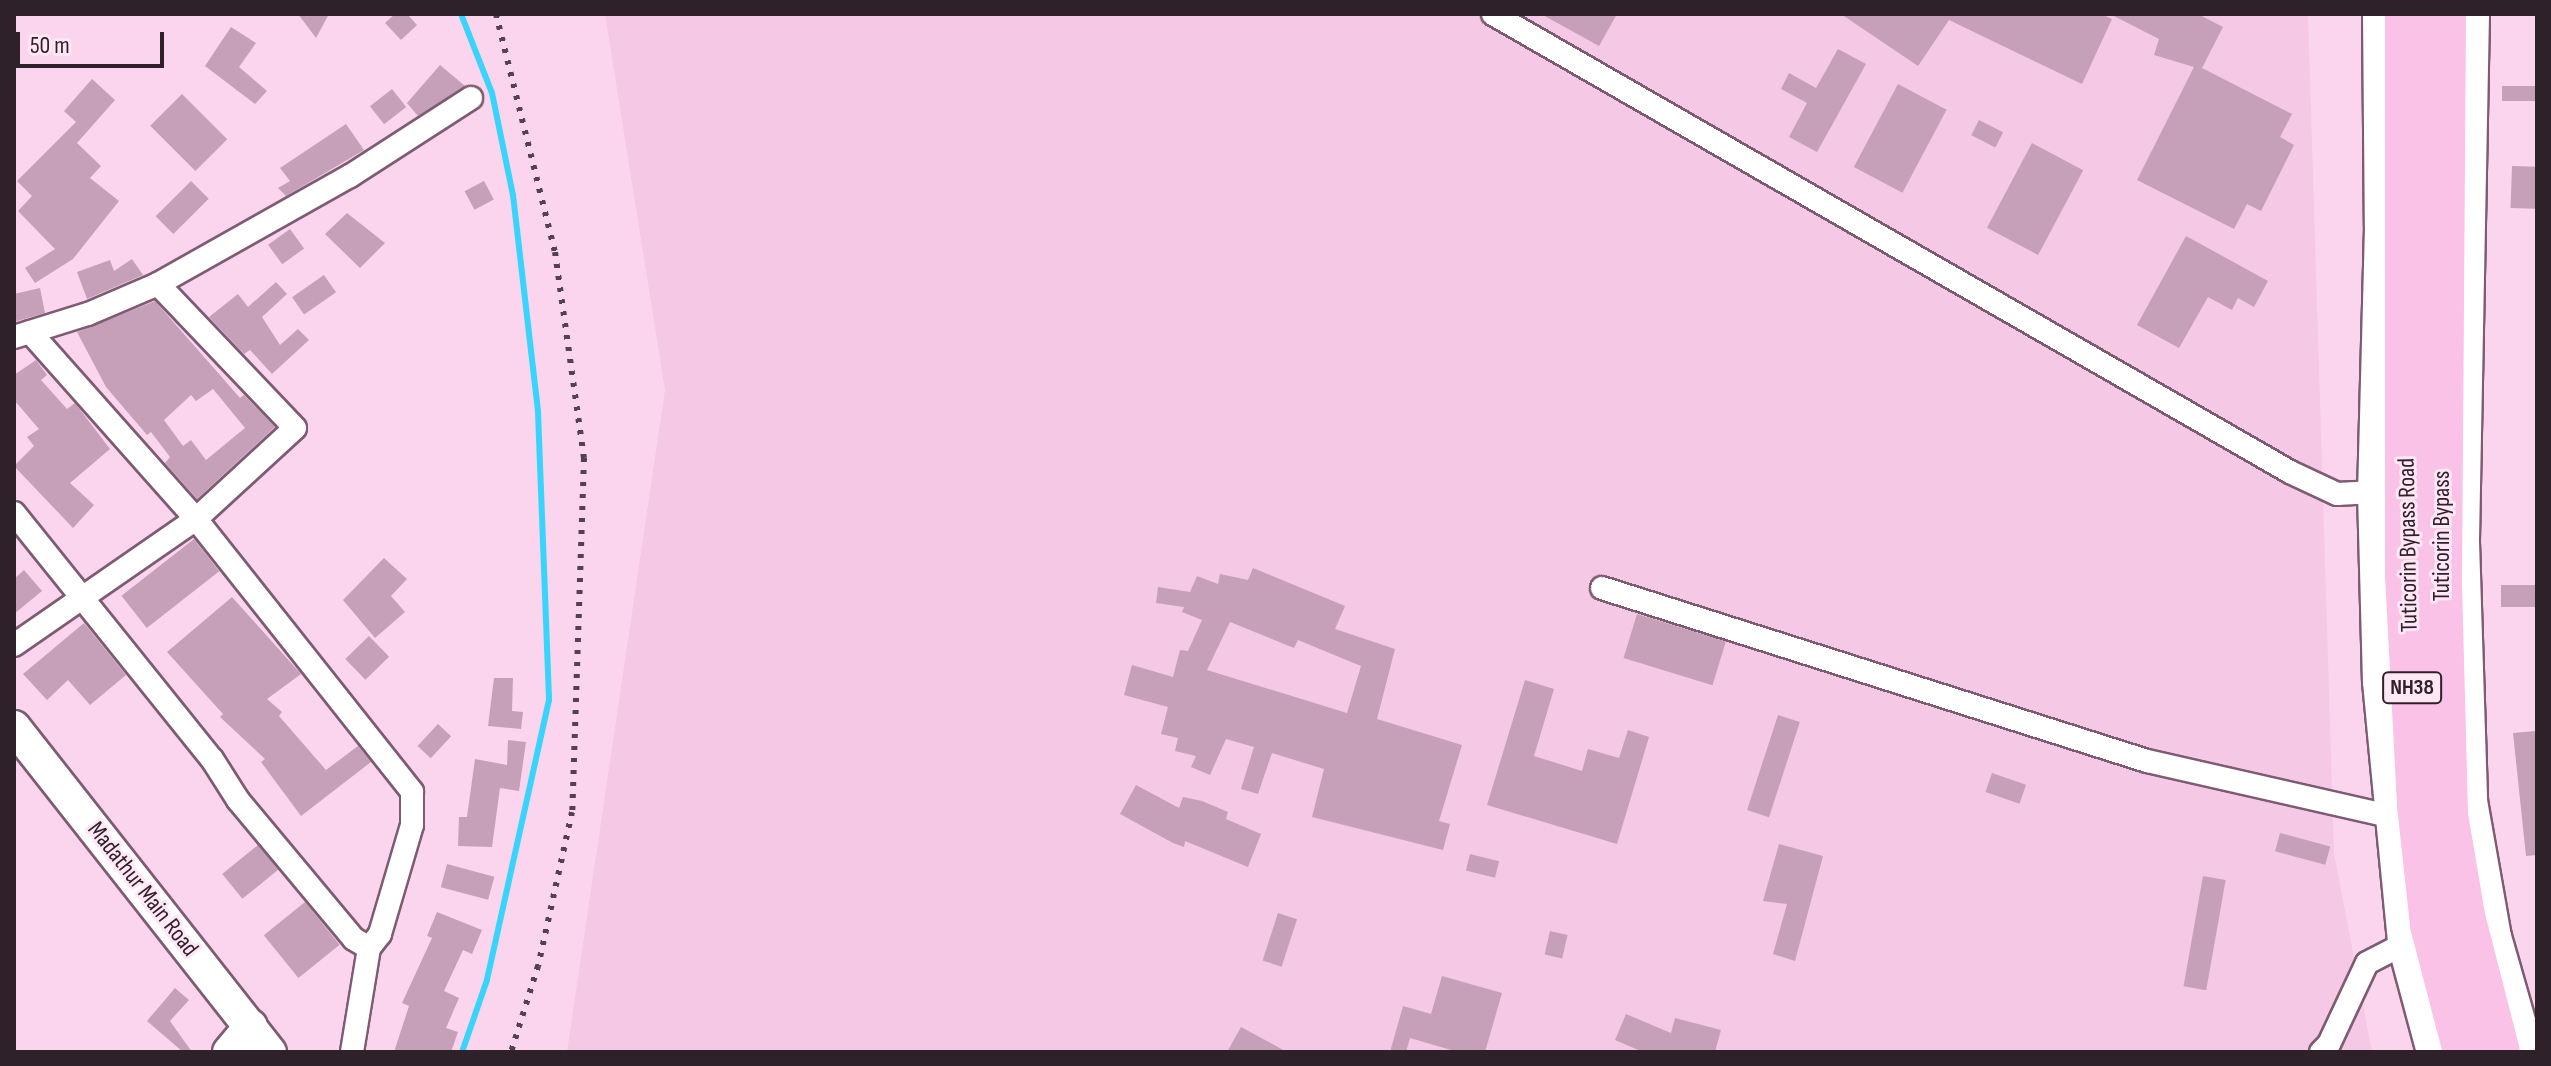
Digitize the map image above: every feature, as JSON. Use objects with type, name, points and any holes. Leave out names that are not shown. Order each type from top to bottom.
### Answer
[{"type":"highway","name":"Tuticorin Bypass Road","points":[[2406,14],[2406,575],[2418,805],[2431,925],[2464,1052]]},
{"type":"highway","name":"Tuticorin Bypass","points":[[2445,14],[2441,584],[2447,815],[2464,916],[2499,1052]]},
{"type":"street","points":[[1493,14],[2290,472],[2337,494],[2374,492]]},
{"type":"street","points":[[2379,14],[2381,227],[2374,492],[2379,682],[2404,944],[2433,1052]]},
{"type":"street","points":[[2473,14],[2463,542],[2471,801],[2495,937],[2528,1052]]},
{"type":"street","points":[[352,1052],[369,948],[380,934],[412,825],[412,792],[196,519],[22,335],[158,284],[350,176],[471,98]]},
{"type":"street","points":[[14,645],[196,519],[295,428],[158,284]]},
{"type":"street","points":[[14,513],[83,597],[238,800],[354,939],[369,948]]},
{"type":"street","points":[[1602,588],[2147,761],[2394,817]]},
{"type":"street","name":"Madathur Main Road","points":[[14,727],[270,1052]]},
{"type":"street","points":[[2321,1052],[2329,1044],[2367,963],[2404,944]]},
{"type":"street","points":[[229,1052],[251,1026]]},
{"type":"shaded area","points":[[605,14],[2308,14],[2334,853],[2372,1052],[567,1052],[665,390]]},
{"type":"building","points":[[298,14],[329,14],[316,38]]},
{"type":"building","points":[[395,14],[407,14],[417,25],[401,40],[385,23]]},
{"type":"building","points":[[1541,14],[1617,14],[1599,46]]},
{"type":"building","points":[[1841,14],[2101,14],[2112,19],[2082,84],[1949,20],[1918,66]]},
{"type":"building","points":[[2110,14],[2198,14],[2223,27],[2202,68],[2292,114],[2280,137],[2294,145],[2261,211],[2247,204],[2234,229],[2137,180],[2194,67],[2154,55],[2159,39]]},
{"type":"building","points":[[231,27],[256,43],[239,67],[267,91],[255,104],[205,66]]},
{"type":"building","points":[[1838,49],[1866,64],[1817,152],[1789,137],[1807,103],[1781,89],[1789,73],[1816,88]]},
{"type":"building","points":[[440,65],[465,86],[418,116],[407,103]]},
{"type":"building","points":[[92,79],[115,100],[77,143],[101,166],[90,178],[119,201],[73,259],[35,283],[25,268],[55,249],[18,211],[32,196],[17,181],[76,122],[64,111]]},
{"type":"building","points":[[1898,84],[1947,110],[1902,193],[1854,167]]},
{"type":"building","points":[[2502,86],[2537,86],[2537,101],[2502,101]]},
{"type":"building","points":[[392,89],[406,107],[384,124],[370,106]]},
{"type":"building","points":[[182,94],[227,139],[195,171],[150,126]]},
{"type":"building","points":[[1979,120],[2003,132],[1995,147],[1971,135]]},
{"type":"building","points":[[346,124],[364,150],[286,196],[278,188],[290,181],[280,168]]},
{"type":"building","points":[[2032,143],[2083,170],[2038,255],[1987,228]]},
{"type":"building","points":[[2512,166],[2537,167],[2536,209],[2511,208]]},
{"type":"building","points":[[191,181],[209,199],[173,234],[156,216]]},
{"type":"building","points":[[484,181],[494,200],[474,210],[465,191]]},
{"type":"building","points":[[347,213],[385,243],[360,268],[325,234]]},
{"type":"building","points":[[290,229],[304,248],[282,264],[268,245]]},
{"type":"building","points":[[2186,236],[2268,281],[2254,307],[2238,298],[2232,310],[2208,297],[2179,348],[2137,325]]},
{"type":"building","points":[[132,259],[143,275],[87,299],[77,272],[110,260],[114,271]]},
{"type":"building","points":[[324,275],[336,292],[304,315],[292,297]]},
{"type":"building","points":[[276,282],[287,294],[262,317],[280,345],[298,329],[309,340],[272,374],[250,350],[244,354],[209,317],[238,294],[248,307]]},
{"type":"building","points":[[40,288],[45,313],[14,322],[14,294]]},
{"type":"building","points":[[155,301],[240,398],[244,395],[275,427],[197,499],[165,463],[170,457],[151,432],[147,435],[106,387],[77,332]],"holes":[[[213,389],[245,428],[206,460],[191,440],[183,446],[164,420],[191,395],[196,401]]]},
{"type":"building","points":[[36,360],[47,375],[41,380],[67,409],[75,403],[110,449],[70,483],[94,505],[73,528],[14,466],[34,446],[27,437],[39,429],[14,400],[14,375]]},
{"type":"building","points":[[194,539],[219,571],[147,628],[122,596]]},
{"type":"building","points":[[384,558],[407,579],[391,596],[405,612],[375,638],[343,600]]},
{"type":"building","points":[[1253,568],[1345,606],[1335,629],[1395,649],[1377,719],[1462,745],[1439,821],[1450,824],[1443,850],[1312,817],[1324,769],[1272,753],[1258,794],[1241,789],[1254,747],[1226,739],[1210,775],[1191,767],[1196,756],[1175,751],[1178,738],[1161,734],[1168,707],[1124,695],[1132,665],[1173,677],[1180,650],[1188,651],[1202,620],[1182,612],[1184,607],[1156,603],[1158,587],[1190,592],[1197,576],[1218,584],[1220,574],[1248,580]],"holes":[[[1230,622],[1294,648],[1298,640],[1361,666],[1347,713],[1207,670]]]},
{"type":"building","points":[[24,570],[42,591],[14,614],[14,579]]},
{"type":"building","points":[[2501,585],[2537,585],[2537,607],[2501,607]]},
{"type":"building","points":[[232,597],[301,674],[267,699],[282,712],[279,716],[326,770],[358,746],[371,762],[301,816],[261,762],[265,759],[220,717],[223,714],[167,652]]},
{"type":"building","points":[[1637,614],[1726,641],[1712,685],[1624,658]]},
{"type":"building","points":[[84,623],[126,675],[90,705],[68,680],[47,700],[23,674]]},
{"type":"building","points":[[369,636],[389,657],[365,680],[345,659]]},
{"type":"building","points":[[494,678],[513,678],[512,711],[523,712],[521,729],[488,726]]},
{"type":"building","points":[[1525,680],[1554,689],[1534,756],[1582,771],[1588,749],[1619,758],[1628,730],[1649,737],[1617,844],[1487,805]]},
{"type":"building","points":[[1778,715],[1800,722],[1769,817],[1747,810]]},
{"type":"building","points":[[438,724],[451,736],[431,758],[418,746]]},
{"type":"building","points":[[2536,731],[2537,855],[2526,856],[2513,733]]},
{"type":"building","points":[[508,740],[526,742],[519,791],[500,788],[492,847],[458,846],[459,817],[467,817],[475,759],[507,765]]},
{"type":"building","points":[[1992,773],[2026,785],[2020,804],[1985,792]]},
{"type":"building","points":[[1136,785],[1179,808],[1183,797],[1202,801],[1228,812],[1226,819],[1261,834],[1248,867],[1185,841],[1184,847],[1173,843],[1120,814]]},
{"type":"building","points":[[2280,833],[2330,846],[2325,865],[2275,851]]},
{"type":"building","points":[[1779,844],[1823,856],[1795,961],[1773,954],[1787,904],[1763,901]]},
{"type":"building","points":[[258,845],[278,870],[242,899],[222,874]]},
{"type":"building","points":[[1470,854],[1499,861],[1495,878],[1466,870]]},
{"type":"building","points":[[447,864],[494,877],[488,900],[441,887]]},
{"type":"building","points":[[2203,876],[2226,880],[2206,990],[2184,986]]},
{"type":"building","points":[[305,902],[340,945],[298,978],[264,935]]},
{"type":"building","points":[[437,912],[482,930],[472,954],[463,950],[444,991],[459,998],[446,1028],[458,1032],[451,1052],[394,1052],[409,1006],[402,1003],[432,938],[427,936]]},
{"type":"building","points":[[1278,913],[1297,919],[1282,967],[1263,961]]},
{"type":"building","points":[[1550,931],[1568,935],[1562,958],[1545,954]]},
{"type":"building","points":[[1442,976],[1502,993],[1485,1052],[1458,1052],[1410,1038],[1406,1052],[1390,1052],[1403,1006],[1431,1014]]},
{"type":"building","points":[[175,988],[189,1000],[170,1021],[192,1052],[183,1052],[147,1021]]},
{"type":"building","points":[[1626,1014],[1671,1033],[1675,1018],[1721,1030],[1715,1052],[1643,1052],[1615,1040]]},
{"type":"building","points":[[1241,1027],[1287,1052],[1227,1052]]},
{"type":"waterway","points":[[461,14],[492,93],[513,195],[538,412],[549,700],[487,980],[462,1052]]},
{"type":"railway","points":[[496,14],[555,252],[584,458],[572,812],[538,966],[511,1052]]}]
